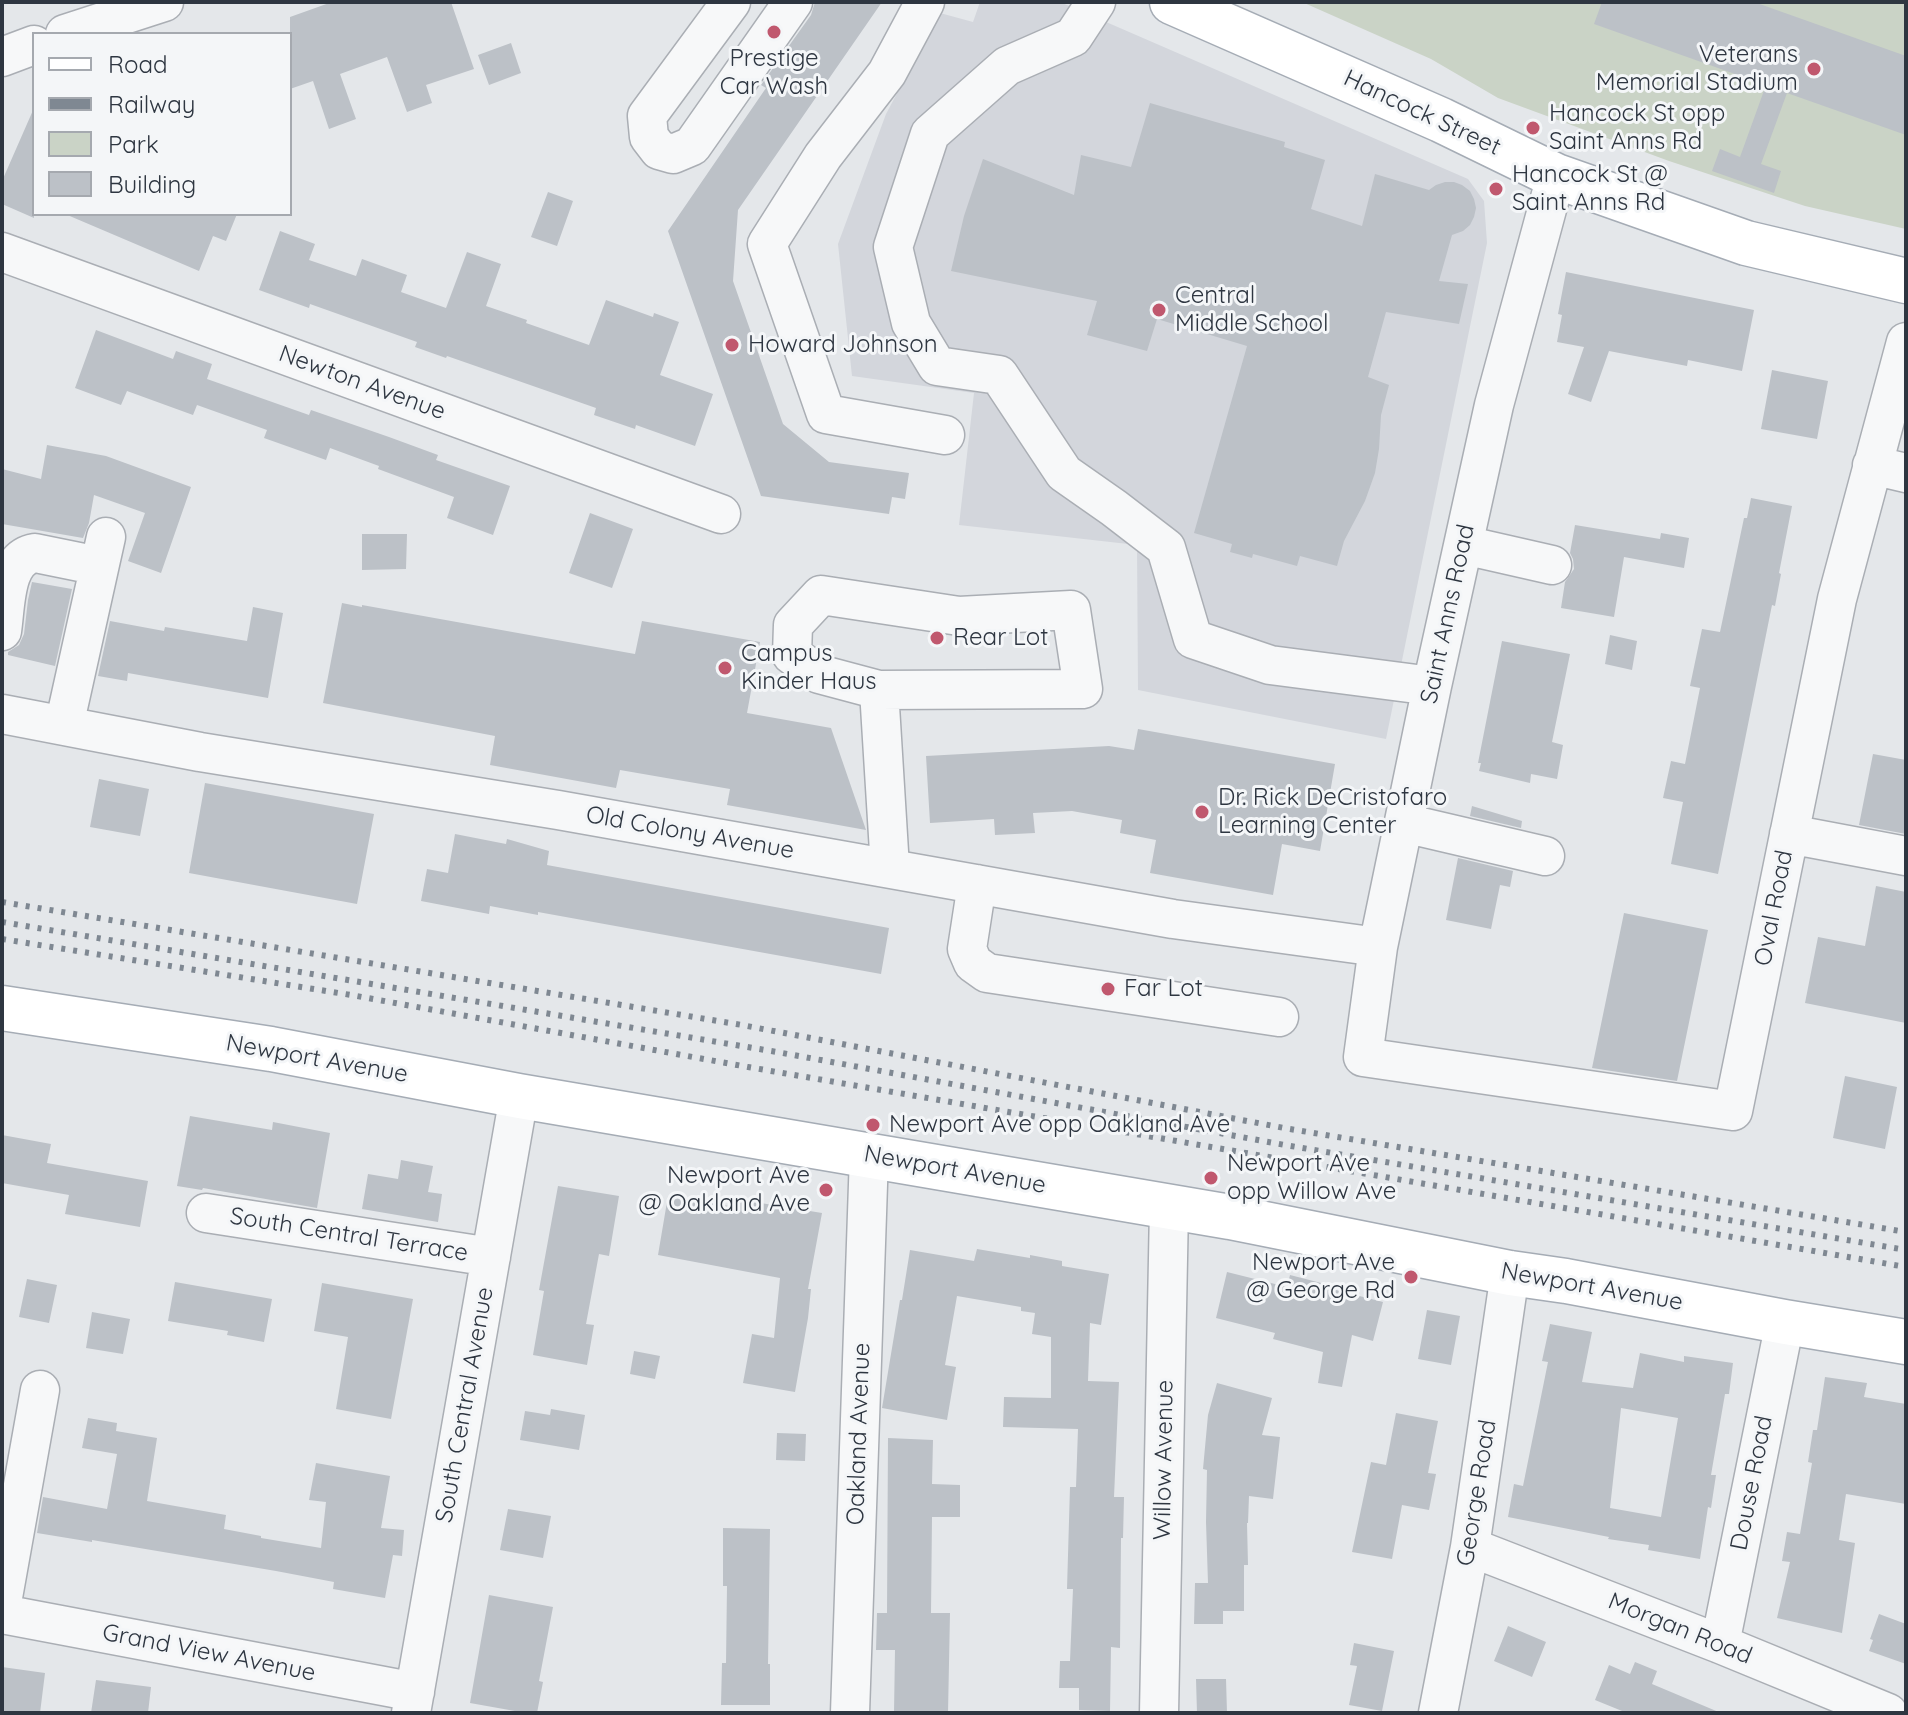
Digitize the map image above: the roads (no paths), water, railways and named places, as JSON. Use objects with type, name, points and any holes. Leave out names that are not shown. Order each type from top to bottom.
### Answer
[{"type":"main road","name":"Hancock Street","points":[[1172,2],[1441,120],[1556,176],[1746,243],[1906,281]]},
{"type":"main road","name":"Newport Avenue","points":[[2,1008],[271,1049],[519,1096],[1245,1220],[1510,1273],[1906,1342]]},
{"type":"street","points":[[71,32],[164,2]]},
{"type":"street","points":[[731,2],[647,116],[649,137],[659,150],[673,154],[692,146],[793,2]]},
{"type":"street","points":[[925,2],[887,73],[823,156],[767,244],[826,414],[945,435]]},
{"type":"street","points":[[1096,2],[1073,37],[1007,66],[930,134],[893,247],[911,323],[937,366],[999,375],[1064,473],[1166,548],[1193,639],[1270,665],[1432,686]]},
{"type":"street","points":[[2,57],[32,46]]},
{"type":"street","name":"Saint Anns Road","points":[[1363,1057],[1378,947],[1432,686],[1494,405],[1556,176]]},
{"type":"street","name":"Newton Avenue","points":[[2,252],[721,514]]},
{"type":"street","name":"Oval Road","points":[[1363,1057],[1733,1111],[1837,599],[1889,469],[1906,342]]},
{"type":"street","points":[[1464,545],[1552,565]]},
{"type":"street","points":[[2,631],[11,573],[25,555],[102,551],[64,726]]},
{"type":"street","points":[[821,595],[959,616],[1071,610],[1083,689],[879,690],[819,674],[792,655],[793,625],[821,595]]},
{"type":"street","points":[[879,690],[890,868]]},
{"type":"street","name":"Old Colony Avenue","points":[[2,714],[200,752],[558,810],[1173,919],[1378,947]]},
{"type":"street","points":[[1404,823],[1545,856]]},
{"type":"street","points":[[1789,834],[1906,856]]},
{"type":"street","points":[[977,884],[967,949],[973,963],[987,973],[1279,1017]]},
{"type":"street","name":"South Central Avenue","points":[[413,1703],[519,1096]]},
{"type":"street","name":"Oakland Avenue","points":[[850,1713],[869,1155]]},
{"type":"street","name":"Willow Avenue","points":[[1159,1713],[1169,1208]]},
{"type":"street","name":"South Central Terrace","points":[[206,1213],[491,1257]]},
{"type":"street","name":"George Road","points":[[1449,1709],[1510,1273]]},
{"type":"street","name":"Douse Road","points":[[1720,1644],[1785,1322]]},
{"type":"street","points":[[2,1603],[40,1390]]},
{"type":"street","name":"Morgan Road","points":[[1470,1547],[1888,1713]]},
{"type":"street","name":"Grand View Avenue","points":[[2,1614],[413,1703]]},
{"type":"railway","points":[[2,902],[742,1025],[1284,1128],[1906,1232]]},
{"type":"railway","points":[[2,922],[777,1052],[1285,1145],[1906,1250]]},
{"type":"railway","points":[[2,939],[351,995],[748,1067],[1906,1267]]},
{"type":"place","name":"Prestige Car Wash","points":[[774,32]]},
{"type":"place","name":"Veterans Memorial Stadium","points":[[1814,69]]},
{"type":"place","name":"Hancock St opp Saint Anns Rd","points":[[1533,128]]},
{"type":"place","name":"Hancock St @ Saint Anns Rd","points":[[1496,189]]},
{"type":"place","name":"Central Middle School","points":[[1159,310]]},
{"type":"place","name":"Howard Johnson","points":[[732,345]]},
{"type":"place","name":"Rear Lot","points":[[937,638]]},
{"type":"place","name":"Campus Kinder Haus","points":[[725,668]]},
{"type":"place","name":"Dr. Rick DeCristofaro Learning Center","points":[[1202,812]]},
{"type":"place","name":"Far Lot","points":[[1108,989]]},
{"type":"place","name":"Newport Ave opp Oakland Ave","points":[[873,1125]]},
{"type":"place","name":"Newport Ave opp Willow Ave","points":[[1211,1178]]},
{"type":"place","name":"Newport Ave @ Oakland Ave","points":[[826,1190]]},
{"type":"place","name":"Newport Ave @ George Rd","points":[[1411,1277]]}]
